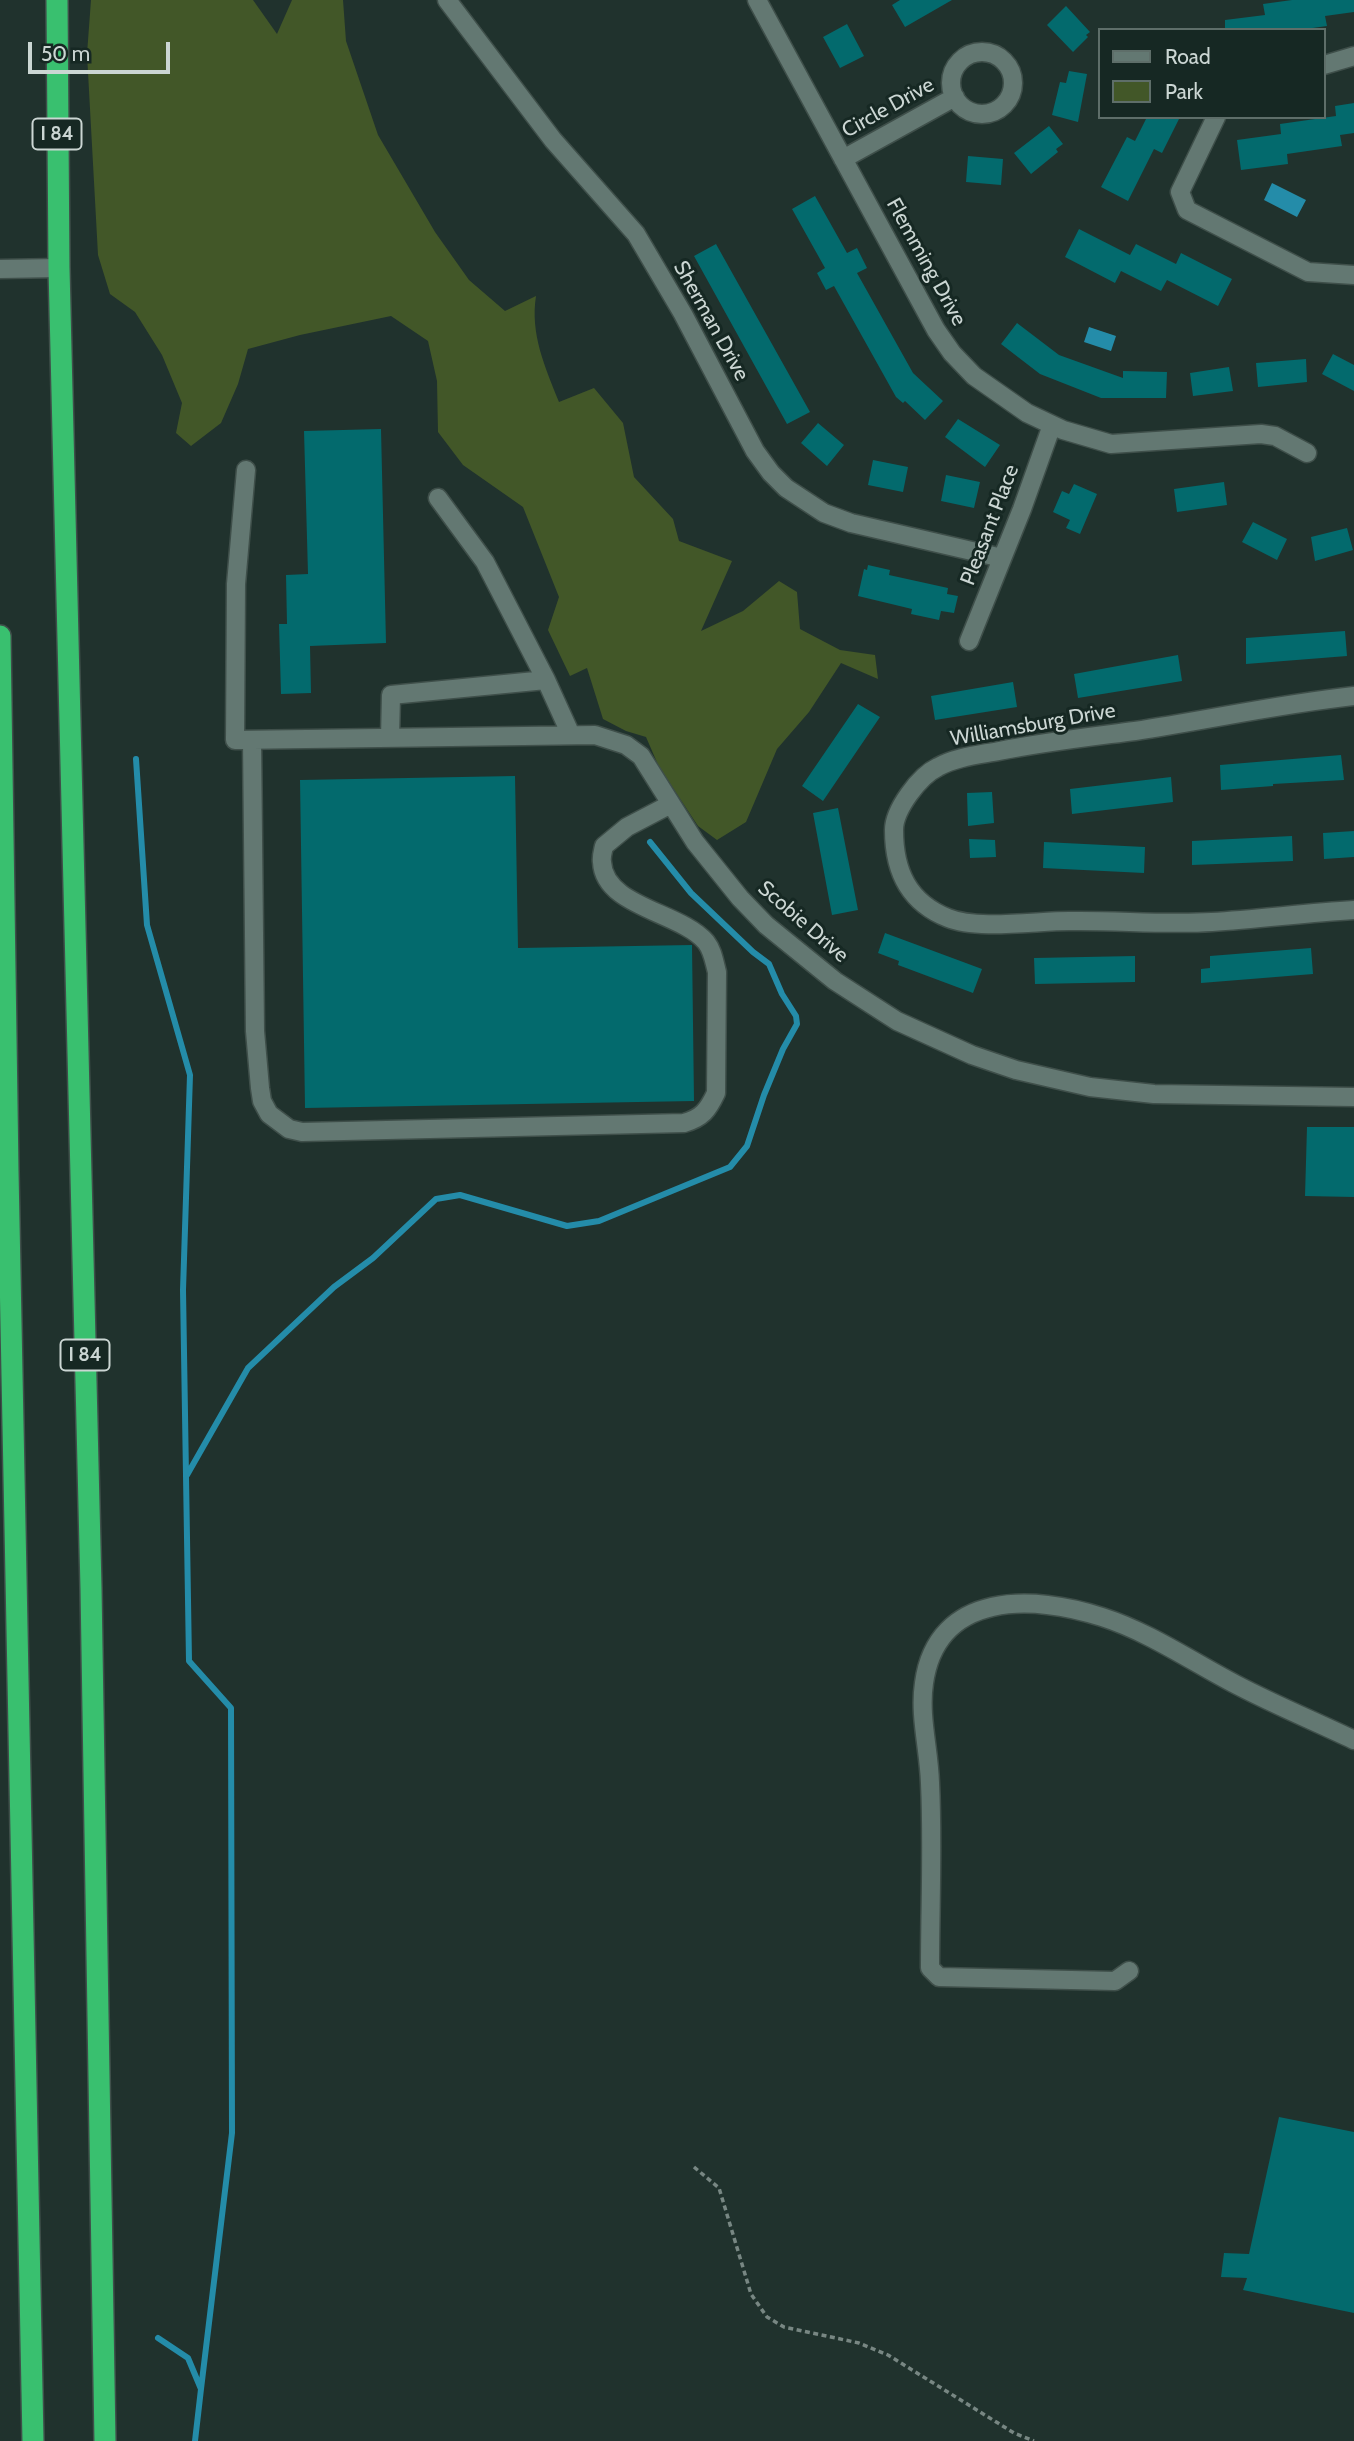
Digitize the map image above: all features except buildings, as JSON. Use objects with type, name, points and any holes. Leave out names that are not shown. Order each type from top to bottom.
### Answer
[{"type":"highway","name":"I 84","points":[[57,0],[59,268],[91,1588],[105,2441]]},
{"type":"highway","points":[[0,636],[33,2441]]},
{"type":"street","name":"Sherman Drive","points":[[447,0],[553,140],[636,234],[683,314],[755,450],[771,473],[786,488],[824,513],[851,523],[1002,558]]},
{"type":"street","name":"Flemming Drive","points":[[757,0],[936,330],[952,353],[974,376],[1027,413],[1052,425],[1111,444],[1261,434],[1275,436],[1307,453]]},
{"type":"street","points":[[1326,64],[1354,56]]},
{"type":"street","name":"Circle Drive","points":[[843,159],[955,97]]},
{"type":"street","points":[[1215,119],[1180,192],[1187,210],[1308,272],[1354,275]]},
{"type":"street","points":[[0,269],[59,268]]},
{"type":"street","name":"Pleasant Place","points":[[969,641],[1052,425]]},
{"type":"street","points":[[246,470],[236,584],[255,1031],[262,1101],[270,1114],[289,1129],[302,1132],[684,1123],[698,1119],[709,1109],[716,1093],[716,972],[713,954],[706,942],[694,932],[632,901],[607,882],[601,862],[604,846],[612,839],[627,827],[671,804]]},
{"type":"street","points":[[438,499],[485,562],[571,735]]},
{"type":"street","points":[[390,738],[391,695],[546,680]]},
{"type":"street","name":"Williamsburg Drive","points":[[1354,696],[1053,741],[960,758],[936,768],[919,781],[894,824],[894,844],[898,870],[909,888],[926,906],[963,923],[1070,920],[1209,922],[1354,910]]},
{"type":"street","name":"Scobie Drive","points":[[243,740],[595,735],[626,745],[641,756],[703,851],[740,898],[766,925],[835,981],[897,1021],[972,1055],[1016,1070],[1090,1087],[1154,1094],[1354,1097]]},
{"type":"street","points":[[1129,1971],[1115,1981],[939,1977],[930,1968],[930,1782],[923,1715],[923,1684],[935,1648],[949,1628],[983,1608],[1007,1603],[1047,1604],[1102,1617],[1144,1634],[1237,1685],[1354,1740]]},
{"type":"path","points":[[694,2166],[719,2188],[751,2294],[767,2317],[784,2327],[859,2343],[888,2355],[1014,2433],[1034,2441]]},
{"type":"green space","points":[[91,0],[253,0],[277,34],[292,0],[343,0],[346,41],[378,135],[435,232],[469,280],[505,311],[536,296],[537,337],[559,402],[594,388],[623,423],[634,477],[673,519],[679,541],[732,561],[701,631],[743,611],[779,581],[797,592],[800,629],[840,650],[875,655],[878,679],[841,663],[809,712],[777,749],[746,822],[717,840],[698,826],[659,767],[646,737],[626,731],[603,719],[587,668],[570,676],[548,630],[559,597],[523,507],[463,465],[438,432],[437,381],[428,341],[391,316],[248,349],[238,384],[221,423],[191,446],[176,433],[182,403],[162,355],[135,312],[110,294],[98,255],[87,54]]},
{"type":"water","points":[[1272,183],[1306,200],[1297,217],[1264,200]]},
{"type":"water","points":[[1089,327],[1116,336],[1111,351],[1084,342]]},
{"type":"waterway","points":[[136,759],[147,925],[190,1075],[183,1290],[189,1661],[231,1708],[232,2133],[201,2389]]},
{"type":"waterway","points":[[187,1475],[248,1368],[334,1287],[373,1258],[436,1199],[460,1195],[567,1226],[599,1221],[730,1167],[747,1146],[764,1095],[783,1049],[797,1024],[796,1016],[782,994],[769,964],[691,893],[650,842]]},
{"type":"waterway","points":[[158,2338],[188,2358],[201,2389],[195,2441]]}]
